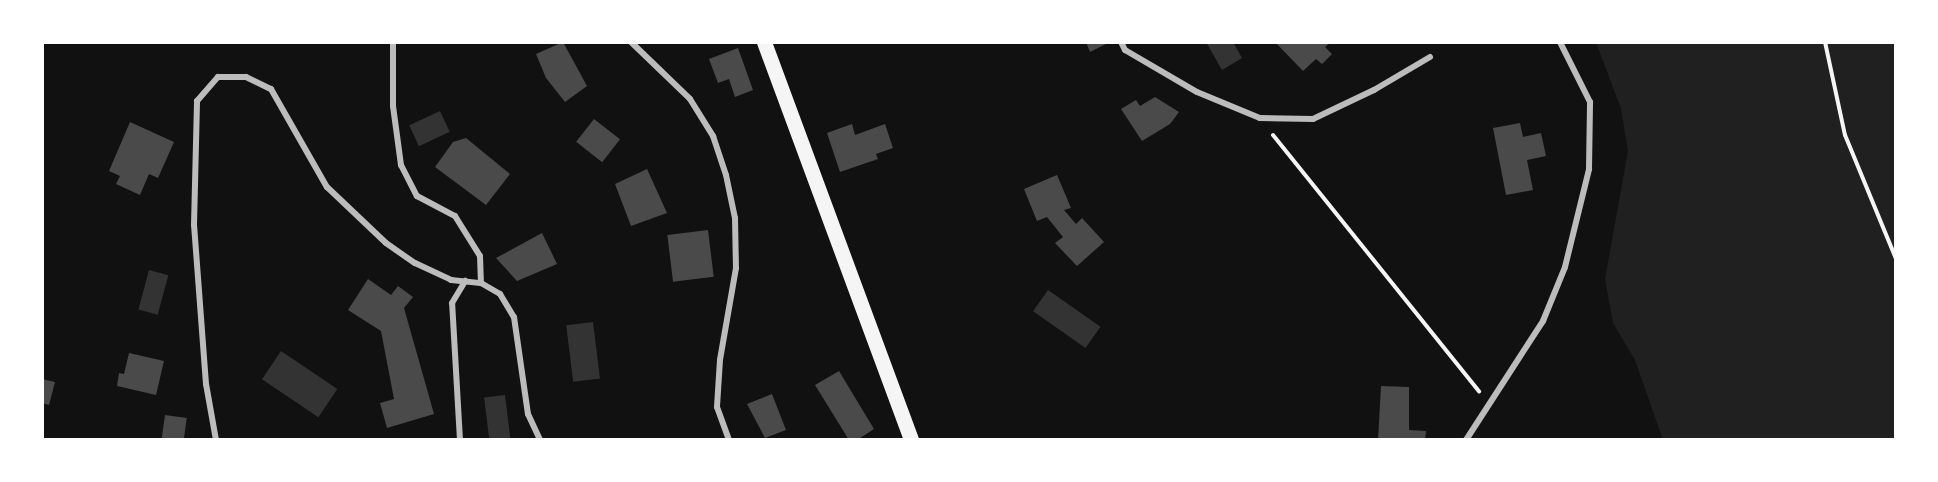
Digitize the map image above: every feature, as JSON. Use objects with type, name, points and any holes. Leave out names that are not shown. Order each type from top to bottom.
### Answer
[{"type":"main road","points":[[764,42],[911,440]]},
{"type":"street","points":[[393,42],[393,106],[401,165],[417,196],[455,216],[480,256],[481,283]]},
{"type":"street","points":[[630,42],[690,99],[713,136],[726,175],[735,218],[736,268],[720,360],[717,408],[729,440]]},
{"type":"street","points":[[1122,42],[1125,50],[1197,92],[1260,118],[1313,119],[1374,90],[1430,57]]},
{"type":"street","points":[[1466,440],[1544,321],[1566,267],[1589,169],[1590,102],[1560,42]]},
{"type":"street","points":[[216,440],[206,384],[194,225],[197,101],[218,77],[246,77],[271,89],[327,187],[386,243],[415,264],[451,280],[481,283],[500,294],[514,317],[528,414],[540,440]]},
{"type":"street","points":[[460,440],[452,303],[465,281]]},
{"type":"path","points":[[1825,42],[1845,135],[1896,259]]},
{"type":"path","points":[[1260,118],[1489,405]]},
{"type":"shaded area","points":[[1206,42],[1233,42],[1242,58],[1222,70]]},
{"type":"shaded area","points":[[1596,42],[1896,42],[1896,440],[1663,440],[1635,360],[1613,323],[1605,279],[1628,151],[1621,109]]},
{"type":"shaded area","points":[[440,111],[450,132],[419,146],[409,125]]},
{"type":"shaded area","points":[[149,270],[168,275],[158,315],[138,310]]},
{"type":"shaded area","points":[[1048,290],[1100,327],[1086,348],[1033,311]]},
{"type":"shaded area","points":[[593,322],[600,379],[573,382],[566,325]]},
{"type":"shaded area","points":[[281,351],[337,389],[318,417],[262,379]]},
{"type":"shaded area","points":[[505,395],[510,438],[489,440],[484,398]]},
{"type":"building","points":[[563,42],[587,86],[565,102],[546,78],[536,54]]},
{"type":"building","points":[[1086,42],[1110,42],[1090,52]]},
{"type":"building","points":[[1275,42],[1331,42],[1325,47],[1332,54],[1322,64],[1316,59],[1303,71]]},
{"type":"building","points":[[738,48],[753,90],[735,97],[729,79],[718,83],[709,59]]},
{"type":"building","points":[[1155,97],[1179,112],[1170,124],[1142,141],[1121,109],[1136,100],[1140,106]]},
{"type":"building","points":[[594,119],[620,139],[602,162],[576,142]]},
{"type":"building","points":[[130,122],[174,142],[158,178],[149,174],[140,195],[116,184],[120,176],[109,171]]},
{"type":"building","points":[[1520,123],[1523,137],[1541,133],[1546,156],[1527,160],[1533,190],[1506,195],[1493,128]]},
{"type":"building","points":[[852,124],[855,135],[885,124],[893,148],[876,154],[878,159],[840,172],[827,133]]},
{"type":"building","points":[[466,138],[510,174],[486,205],[435,167],[453,142]]},
{"type":"building","points":[[647,169],[667,213],[631,226],[615,184]]},
{"type":"building","points":[[1057,175],[1071,208],[1064,210],[1076,224],[1082,218],[1104,242],[1077,266],[1055,243],[1063,237],[1047,217],[1037,221],[1024,189]]},
{"type":"building","points":[[708,230],[714,277],[673,282],[667,235]]},
{"type":"building","points":[[542,233],[557,264],[517,281],[496,258]]},
{"type":"building","points":[[368,279],[391,295],[398,286],[413,297],[404,308],[434,414],[387,428],[380,403],[394,399],[381,331],[348,310]]},
{"type":"building","points":[[129,353],[164,361],[156,395],[117,386],[119,373],[124,374]]},
{"type":"building","points":[[839,371],[874,429],[857,440],[849,440],[815,385]]},
{"type":"building","points":[[42,379],[55,382],[49,405],[42,403]]},
{"type":"building","points":[[1381,386],[1409,387],[1409,430],[1426,431],[1425,440],[1378,440]]},
{"type":"building","points":[[772,394],[786,430],[765,438],[747,404]]},
{"type":"building","points":[[165,415],[187,418],[184,440],[162,440]]}]
